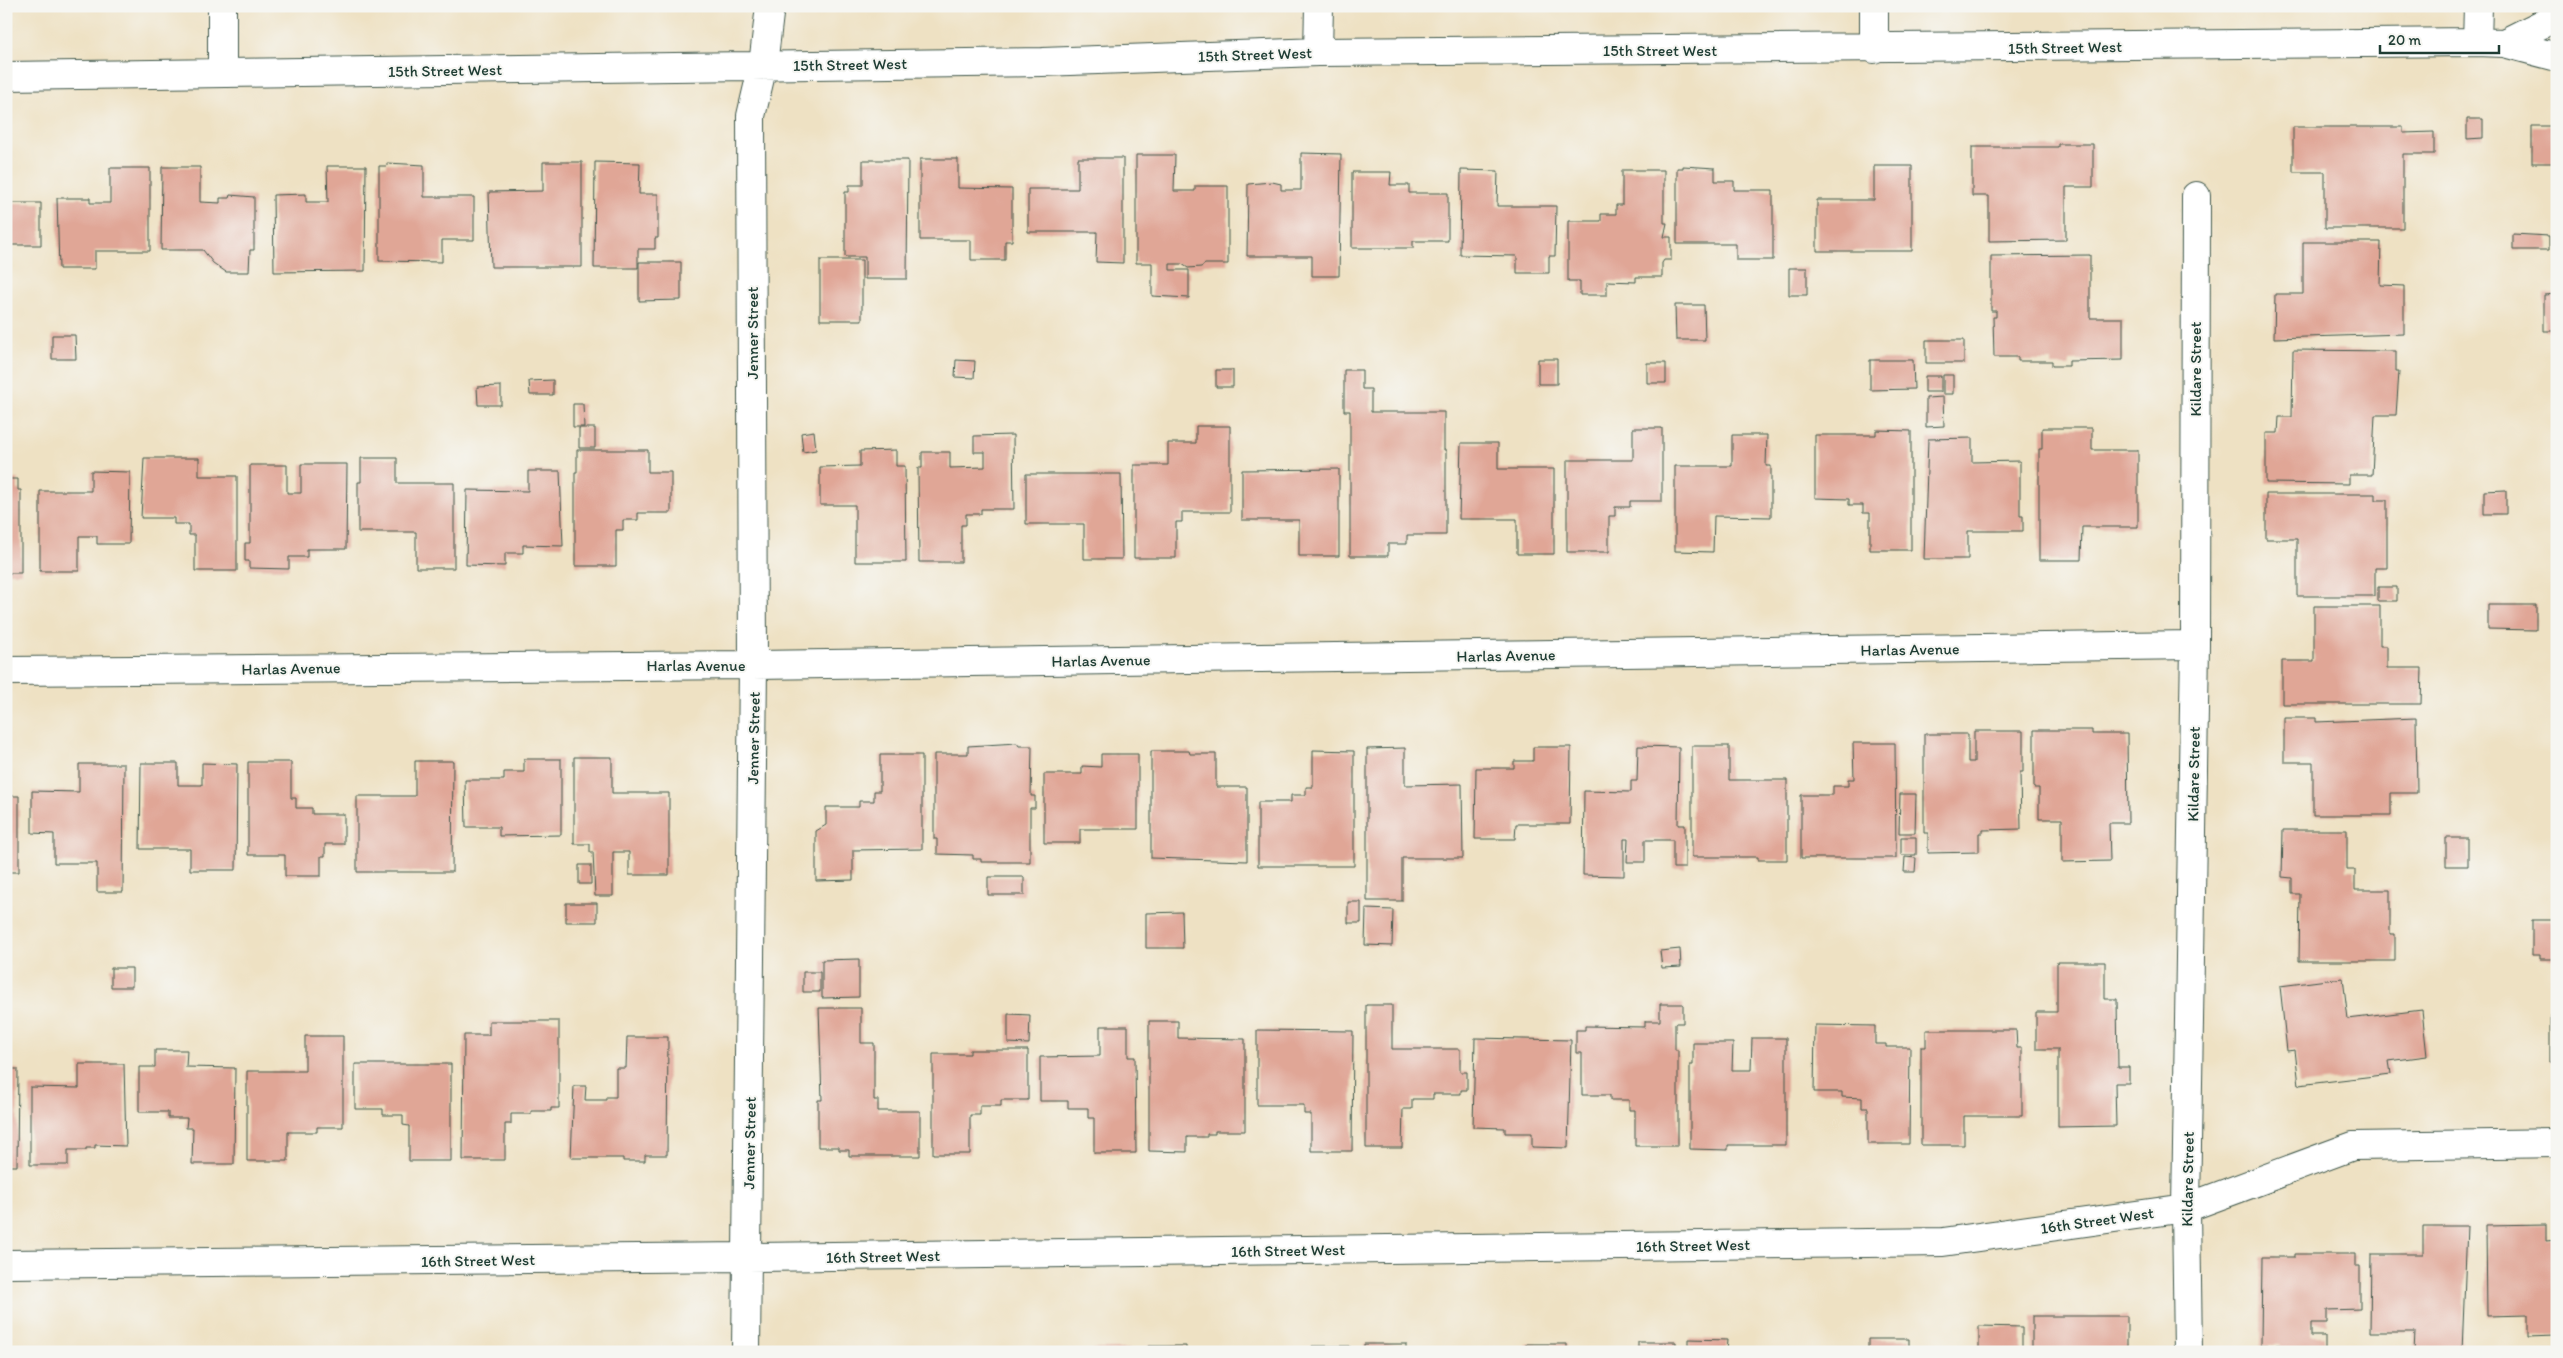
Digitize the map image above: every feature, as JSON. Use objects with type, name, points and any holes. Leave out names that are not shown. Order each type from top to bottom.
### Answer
[{"type":"street","points":[[222,6],[222,73]]},
{"type":"street","name":"Jenner Street","points":[[746,1352],[754,665],[751,116],[763,65],[770,6]]},
{"type":"street","points":[[1318,52],[1319,6]]},
{"type":"street","points":[[1874,6],[1874,49]]},
{"type":"street","points":[[2477,42],[2478,6]]},
{"type":"street","name":"15th Street West","points":[[2504,43],[2552,19],[2557,19]]},
{"type":"street","name":"15th Street West","points":[[6,76],[1042,62],[1318,52],[1874,49],[2477,42],[2504,43],[2557,57]]},
{"type":"street","name":"Kildare Street","points":[[2188,1352],[2186,1208],[2195,645],[2196,196]]},
{"type":"street","name":"Harlas Avenue","points":[[6,671],[754,665],[2195,645]]},
{"type":"street","name":"16th Street West","points":[[6,1264],[748,1258],[1943,1242],[2186,1208],[2353,1146],[2557,1143]]},
{"type":"building","points":[[2467,119],[2483,119],[2483,138],[2467,139]]},
{"type":"building","points":[[2532,126],[2557,126],[2557,163],[2532,163]]},
{"type":"building","points":[[2293,127],[2403,127],[2403,133],[2434,132],[2434,154],[2403,154],[2403,228],[2325,228],[2325,172],[2293,172]]},
{"type":"building","points":[[2058,144],[2093,144],[2093,187],[2066,187],[2066,240],[1989,241],[1989,196],[1972,196],[1972,147],[2058,147]]},
{"type":"building","points":[[1301,153],[1341,154],[1339,276],[1312,276],[1312,256],[1247,256],[1248,184],[1272,182],[1281,184],[1281,190],[1301,190]]},
{"type":"building","points":[[1136,155],[1175,155],[1174,191],[1195,191],[1195,186],[1228,186],[1228,264],[1205,264],[1201,267],[1188,268],[1182,264],[1170,264],[1170,270],[1189,270],[1189,298],[1152,296],[1152,263],[1136,263]]},
{"type":"building","points":[[1078,158],[1123,158],[1123,263],[1096,262],[1097,232],[1028,232],[1028,189],[1078,189]]},
{"type":"building","points":[[920,159],[958,159],[958,188],[1012,189],[1012,241],[1005,241],[1005,260],[971,260],[971,240],[920,240]]},
{"type":"building","points":[[863,160],[908,160],[907,279],[865,279],[865,257],[845,257],[845,192],[849,192],[849,185],[863,185]]},
{"type":"building","points":[[543,162],[582,162],[582,267],[491,267],[489,192],[543,191]]},
{"type":"building","points":[[595,162],[640,163],[639,194],[658,194],[658,238],[655,238],[655,249],[638,249],[638,268],[594,268]]},
{"type":"building","points":[[387,163],[424,165],[424,197],[474,197],[474,240],[442,240],[442,262],[379,261],[379,166],[387,166]]},
{"type":"building","points":[[327,166],[366,166],[365,271],[274,272],[273,195],[306,194],[306,202],[328,202]]},
{"type":"building","points":[[1683,166],[1715,168],[1715,181],[1734,181],[1734,190],[1773,190],[1773,260],[1736,260],[1736,244],[1677,244],[1677,168],[1683,168]]},
{"type":"building","points":[[1874,166],[1912,166],[1912,251],[1817,251],[1817,200],[1874,200]]},
{"type":"building","points":[[162,167],[200,167],[200,202],[220,203],[220,198],[229,198],[230,195],[254,197],[254,250],[250,250],[249,272],[226,272],[213,263],[203,250],[161,250]]},
{"type":"building","points":[[110,168],[150,168],[150,251],[95,251],[95,269],[59,269],[57,198],[90,198],[90,203],[110,203]]},
{"type":"building","points":[[1461,170],[1498,171],[1497,206],[1556,206],[1555,256],[1549,256],[1549,273],[1517,273],[1517,256],[1460,255]]},
{"type":"building","points":[[1622,170],[1664,170],[1664,223],[1667,223],[1664,237],[1671,237],[1671,260],[1664,260],[1662,263],[1662,277],[1636,277],[1636,282],[1607,281],[1607,295],[1580,295],[1580,281],[1568,281],[1568,221],[1601,221],[1601,214],[1616,214],[1616,205],[1622,205]]},
{"type":"building","points":[[1352,172],[1391,172],[1390,185],[1409,185],[1409,193],[1448,193],[1448,241],[1413,241],[1413,248],[1352,248]]},
{"type":"building","points":[[6,203],[41,203],[41,245],[9,245],[9,268],[6,268]]},
{"type":"building","points":[[2513,234],[2549,236],[2549,250],[2513,250]]},
{"type":"building","points":[[2303,242],[2381,242],[2380,285],[2404,286],[2404,334],[2274,338],[2275,294],[2303,294]]},
{"type":"building","points":[[2090,255],[2090,318],[2123,318],[2123,360],[2069,361],[2069,366],[2052,366],[2052,361],[2018,361],[2018,357],[1994,357],[1993,317],[1996,317],[1996,311],[1991,311],[1991,256]]},
{"type":"building","points":[[820,260],[862,260],[862,320],[820,320]]},
{"type":"building","points":[[639,262],[681,262],[681,300],[639,301]]},
{"type":"building","points":[[1789,268],[1807,268],[1807,295],[1789,295]]},
{"type":"building","points":[[2557,294],[2557,331],[2544,331],[2544,295]]},
{"type":"building","points":[[1675,305],[1704,305],[1705,340],[1676,340]]},
{"type":"building","points":[[52,335],[75,335],[76,359],[52,359]]},
{"type":"building","points":[[1926,340],[1964,340],[1964,363],[1926,363]]},
{"type":"building","points":[[2293,350],[2396,351],[2396,372],[2399,372],[2396,415],[2375,415],[2372,475],[2349,475],[2349,484],[2266,483],[2266,433],[2278,433],[2279,417],[2292,417]]},
{"type":"building","points":[[1538,359],[1557,359],[1557,384],[1538,384]]},
{"type":"building","points":[[956,360],[975,361],[974,378],[955,377]]},
{"type":"building","points":[[1870,360],[1913,360],[1914,389],[1870,390]]},
{"type":"building","points":[[1647,363],[1666,363],[1666,383],[1647,383]]},
{"type":"building","points":[[1216,370],[1233,370],[1233,387],[1216,387]]},
{"type":"building","points":[[1344,370],[1362,370],[1362,389],[1371,389],[1371,412],[1444,412],[1446,535],[1407,535],[1407,544],[1388,544],[1388,556],[1350,556],[1350,411],[1344,411]]},
{"type":"building","points":[[1943,375],[1953,375],[1953,394],[1943,394]]},
{"type":"building","points":[[1925,376],[1941,376],[1941,392],[1925,392]]},
{"type":"building","points":[[553,380],[553,395],[530,395],[529,381]]},
{"type":"building","points":[[501,386],[501,405],[478,405],[477,387]]},
{"type":"building","points":[[1943,397],[1944,426],[1926,427],[1926,398]]},
{"type":"building","points":[[573,404],[583,404],[584,427],[573,427]]},
{"type":"building","points":[[1196,426],[1230,426],[1230,512],[1182,512],[1182,522],[1176,522],[1176,558],[1134,558],[1134,465],[1168,465],[1168,443],[1196,443]]},
{"type":"building","points":[[579,428],[595,428],[595,448],[579,448]]},
{"type":"building","points":[[1633,428],[1662,428],[1662,501],[1630,501],[1630,507],[1615,507],[1615,516],[1609,516],[1609,552],[1567,552],[1567,460],[1633,460]]},
{"type":"building","points":[[2042,428],[2092,428],[2092,450],[2138,450],[2138,527],[2082,527],[2081,560],[2039,560],[2039,449],[2042,449]]},
{"type":"building","points":[[1876,430],[1911,431],[1911,550],[1870,550],[1870,513],[1863,513],[1863,505],[1849,505],[1849,499],[1815,498],[1815,435],[1876,435]]},
{"type":"building","points":[[814,431],[816,450],[803,452],[801,433]]},
{"type":"building","points":[[1013,435],[1014,509],[981,509],[981,514],[966,514],[966,525],[961,525],[961,562],[919,562],[918,468],[922,468],[922,452],[950,452],[950,468],[985,467],[985,452],[974,452],[974,436]]},
{"type":"building","points":[[1732,435],[1767,435],[1766,466],[1771,466],[1771,517],[1714,516],[1713,552],[1675,551],[1675,466],[1732,466]]},
{"type":"building","points":[[1972,438],[1972,462],[2020,461],[2020,516],[2023,516],[2023,531],[1968,531],[1968,559],[1924,559],[1928,439]]},
{"type":"building","points":[[1461,443],[1498,443],[1498,469],[1554,469],[1554,554],[1517,554],[1517,519],[1459,519]]},
{"type":"building","points":[[577,450],[648,450],[648,472],[671,472],[671,513],[638,513],[638,520],[623,520],[623,530],[616,530],[616,566],[575,566],[575,472],[577,472]]},
{"type":"building","points":[[896,450],[896,466],[905,466],[906,562],[855,562],[855,505],[820,505],[820,467],[860,466],[860,451]]},
{"type":"building","points":[[144,458],[199,458],[199,476],[237,476],[237,571],[195,571],[195,535],[189,535],[189,524],[174,524],[174,518],[141,518]]},
{"type":"building","points":[[361,458],[397,458],[397,483],[454,483],[454,568],[416,568],[416,532],[358,532],[358,482],[361,482]]},
{"type":"building","points":[[301,464],[347,464],[346,549],[307,549],[307,557],[289,557],[289,569],[249,568],[249,561],[245,561],[245,543],[250,543],[250,465],[287,465],[287,493],[301,493]]},
{"type":"building","points":[[1339,469],[1339,556],[1299,556],[1299,520],[1242,520],[1242,470]]},
{"type":"building","points":[[91,471],[130,472],[129,544],[97,544],[97,536],[79,536],[79,571],[40,571],[40,491],[91,491]]},
{"type":"building","points":[[528,471],[560,471],[563,546],[523,545],[523,553],[505,553],[505,566],[466,565],[467,490],[528,491]]},
{"type":"building","points":[[1026,474],[1121,474],[1122,559],[1084,559],[1084,524],[1026,524]]},
{"type":"building","points":[[6,479],[18,479],[18,490],[21,490],[21,573],[6,573]]},
{"type":"building","points":[[2506,490],[2506,514],[2484,514],[2484,491]]},
{"type":"building","points":[[2266,494],[2375,494],[2375,500],[2387,500],[2387,568],[2375,568],[2375,596],[2297,596],[2297,539],[2266,539]]},
{"type":"building","points":[[2378,587],[2397,587],[2397,601],[2378,601]]},
{"type":"building","points":[[2488,605],[2536,605],[2536,630],[2488,629]]},
{"type":"building","points":[[2314,606],[2380,606],[2380,646],[2387,646],[2387,668],[2422,668],[2421,704],[2282,704],[2282,661],[2314,661]]},
{"type":"building","points":[[2284,718],[2316,718],[2316,722],[2416,718],[2417,793],[2391,793],[2391,815],[2313,815],[2313,762],[2284,762]]},
{"type":"building","points":[[2034,730],[2092,730],[2092,734],[2127,734],[2128,823],[2109,823],[2110,861],[2062,862],[2062,819],[2039,819],[2039,788],[2034,788]]},
{"type":"building","points":[[1974,731],[2023,731],[2023,772],[2020,772],[2021,829],[1983,830],[1983,833],[1979,833],[1979,852],[1928,853],[1928,833],[1924,833],[1924,734],[1968,734],[1968,762],[1974,762]]},
{"type":"building","points":[[1017,743],[1019,746],[1032,746],[1031,796],[1035,796],[1035,808],[1030,808],[1030,862],[981,862],[981,859],[973,859],[973,855],[937,854],[937,839],[934,839],[934,754],[968,754],[968,746]]},
{"type":"building","points":[[1853,743],[1895,743],[1896,858],[1801,858],[1801,795],[1833,795],[1833,786],[1848,786],[1848,779],[1854,779]]},
{"type":"building","points":[[1638,746],[1679,747],[1678,825],[1685,825],[1685,868],[1673,868],[1673,840],[1645,840],[1645,862],[1627,862],[1628,839],[1624,839],[1624,876],[1583,875],[1584,791],[1631,792],[1631,781],[1637,781]]},
{"type":"building","points":[[1692,746],[1729,746],[1729,780],[1787,780],[1787,860],[1758,860],[1758,857],[1692,857]]},
{"type":"building","points":[[1533,747],[1571,747],[1570,824],[1516,824],[1515,839],[1475,839],[1476,768],[1514,768],[1514,761],[1533,761]]},
{"type":"building","points":[[1405,748],[1405,785],[1462,784],[1463,858],[1402,858],[1402,901],[1367,901],[1367,749]]},
{"type":"building","points":[[1313,750],[1354,751],[1354,866],[1258,866],[1258,802],[1291,802],[1291,795],[1306,795],[1306,787],[1313,787]]},
{"type":"building","points":[[1151,751],[1189,751],[1190,754],[1216,754],[1216,787],[1247,787],[1247,861],[1151,858]]},
{"type":"building","points":[[1101,754],[1138,754],[1138,829],[1080,829],[1080,843],[1044,843],[1044,774],[1082,774],[1082,766],[1101,767]]},
{"type":"building","points":[[880,755],[922,755],[922,849],[853,850],[853,880],[816,881],[816,831],[826,825],[826,807],[859,807],[859,801],[874,801],[874,791],[880,791]]},
{"type":"building","points":[[574,757],[612,757],[612,793],[669,793],[669,875],[629,875],[629,852],[613,852],[613,896],[595,896],[593,852],[590,852],[590,844],[574,844]]},
{"type":"building","points":[[524,759],[561,759],[561,835],[499,836],[499,827],[466,827],[465,780],[504,780],[504,772],[524,772]]},
{"type":"building","points":[[415,761],[453,761],[452,872],[357,872],[357,796],[415,796]]},
{"type":"building","points":[[248,762],[291,762],[291,798],[296,798],[296,808],[312,808],[312,814],[344,814],[344,844],[325,844],[325,856],[321,856],[321,876],[285,876],[285,855],[248,855]]},
{"type":"building","points":[[141,763],[178,763],[178,785],[202,785],[202,763],[237,764],[236,870],[190,870],[190,849],[140,849]]},
{"type":"building","points":[[79,764],[124,764],[123,892],[97,892],[97,863],[54,863],[54,834],[32,833],[32,791],[79,792]]},
{"type":"building","points":[[1900,794],[1916,794],[1915,833],[1899,833]]},
{"type":"building","points":[[6,796],[19,796],[19,872],[6,872]]},
{"type":"building","points":[[2283,830],[2347,830],[2347,870],[2355,870],[2355,890],[2390,890],[2390,934],[2395,934],[2395,961],[2299,961],[2300,894],[2292,894],[2292,878],[2282,877]]},
{"type":"building","points":[[1901,837],[1916,837],[1916,855],[1901,855]]},
{"type":"building","points":[[2446,838],[2468,838],[2468,866],[2446,866]]},
{"type":"building","points":[[1905,857],[1916,858],[1915,872],[1904,872]]},
{"type":"building","points":[[579,865],[591,865],[591,884],[579,884]]},
{"type":"building","points":[[988,877],[1024,877],[1024,895],[988,895]]},
{"type":"building","points":[[1348,902],[1361,902],[1361,923],[1348,923]]},
{"type":"building","points":[[566,903],[597,903],[597,922],[566,922]]},
{"type":"building","points":[[1366,909],[1393,910],[1392,946],[1365,945]]},
{"type":"building","points":[[1182,912],[1183,948],[1146,948],[1146,913]]},
{"type":"building","points":[[2532,920],[2557,920],[2557,959],[2540,959],[2540,955],[2532,955]]},
{"type":"building","points":[[1680,949],[1681,967],[1662,968],[1660,951]]},
{"type":"building","points":[[859,959],[859,997],[822,998],[822,960]]},
{"type":"building","points":[[2057,962],[2105,962],[2105,999],[2117,999],[2118,1067],[2129,1067],[2129,1083],[2115,1083],[2116,1126],[2058,1127],[2058,1049],[2036,1049],[2036,1012],[2057,1012]]},
{"type":"building","points":[[111,968],[132,968],[132,987],[111,987]]},
{"type":"building","points":[[803,972],[820,972],[820,992],[803,992]]},
{"type":"building","points":[[2343,978],[2348,1019],[2422,1010],[2427,1056],[2389,1061],[2391,1074],[2299,1085],[2295,1050],[2287,1051],[2280,986]]},
{"type":"building","points":[[1660,1004],[1683,1004],[1683,1023],[1675,1023],[1675,1050],[1678,1050],[1678,1146],[1635,1146],[1635,1110],[1629,1110],[1629,1100],[1610,1100],[1610,1095],[1582,1095],[1582,1053],[1576,1053],[1576,1030],[1585,1030],[1585,1026],[1645,1027],[1645,1021],[1660,1021]]},
{"type":"building","points":[[1366,1005],[1392,1005],[1392,1049],[1460,1049],[1460,1072],[1467,1072],[1467,1090],[1461,1090],[1461,1094],[1433,1094],[1433,1099],[1412,1099],[1412,1109],[1403,1109],[1402,1148],[1366,1148]]},
{"type":"building","points":[[819,1008],[861,1008],[861,1043],[874,1043],[874,1100],[878,1100],[878,1111],[920,1111],[920,1156],[849,1156],[849,1150],[839,1150],[839,1147],[818,1147],[818,1100],[822,1100]]},
{"type":"building","points":[[1008,1014],[1030,1015],[1029,1044],[1008,1043]]},
{"type":"building","points":[[2550,1015],[2557,1015],[2557,1062],[2550,1062]]},
{"type":"building","points":[[489,1021],[559,1021],[559,1108],[551,1108],[551,1111],[531,1111],[531,1114],[511,1114],[511,1124],[505,1124],[505,1160],[463,1160],[464,1035],[489,1035]]},
{"type":"building","points":[[1149,1021],[1178,1021],[1178,1038],[1245,1039],[1245,1131],[1215,1131],[1215,1134],[1207,1134],[1207,1137],[1187,1137],[1187,1152],[1149,1151]]},
{"type":"building","points":[[1815,1025],[1875,1026],[1875,1044],[1886,1044],[1886,1047],[1910,1047],[1909,1144],[1868,1144],[1868,1108],[1862,1108],[1862,1098],[1842,1097],[1842,1092],[1814,1092]]},
{"type":"building","points":[[1100,1026],[1128,1026],[1128,1057],[1135,1057],[1136,1153],[1094,1153],[1094,1118],[1088,1118],[1088,1108],[1068,1108],[1068,1101],[1040,1101],[1040,1057],[1100,1056]]},
{"type":"building","points":[[1257,1030],[1353,1031],[1352,1151],[1311,1151],[1311,1114],[1304,1114],[1304,1105],[1257,1105]]},
{"type":"building","points":[[1926,1030],[2016,1030],[2017,1048],[2022,1048],[2022,1116],[1964,1116],[1964,1145],[1921,1145],[1921,1047],[1926,1047]]},
{"type":"building","points":[[305,1036],[343,1036],[343,1127],[317,1127],[317,1132],[288,1132],[288,1161],[247,1161],[247,1071],[305,1071]]},
{"type":"building","points":[[627,1037],[668,1037],[667,1155],[645,1155],[645,1161],[623,1161],[623,1158],[571,1158],[574,1086],[586,1086],[585,1100],[606,1100],[606,1097],[616,1097],[616,1068],[626,1068]]},
{"type":"building","points":[[1475,1038],[1571,1040],[1568,1148],[1532,1147],[1532,1133],[1505,1133],[1505,1128],[1473,1127]]},
{"type":"building","points":[[1752,1038],[1786,1038],[1786,1145],[1728,1145],[1728,1150],[1690,1149],[1690,1065],[1693,1065],[1693,1043],[1733,1043],[1732,1070],[1751,1070]]},
{"type":"building","points":[[155,1050],[187,1050],[186,1067],[235,1068],[234,1164],[192,1164],[193,1128],[186,1128],[187,1118],[168,1118],[168,1112],[139,1112],[139,1067],[155,1067]]},
{"type":"building","points":[[970,1050],[1028,1050],[1028,1100],[1001,1100],[1001,1106],[980,1106],[980,1115],[970,1115],[970,1154],[933,1154],[933,1054],[970,1054]]},
{"type":"building","points":[[79,1064],[124,1064],[126,1146],[95,1145],[95,1148],[86,1148],[86,1150],[68,1150],[68,1165],[30,1165],[30,1087],[79,1088]]},
{"type":"building","points":[[355,1064],[451,1064],[451,1161],[409,1161],[409,1126],[403,1125],[403,1115],[383,1115],[383,1109],[355,1109]]},
{"type":"building","points":[[6,1069],[18,1069],[17,1166],[6,1166]]},
{"type":"building","points":[[2546,1225],[2546,1240],[2557,1239],[2557,1335],[2528,1336],[2528,1315],[2487,1316],[2486,1226]]},
{"type":"building","points":[[2423,1226],[2467,1226],[2462,1352],[2414,1352],[2415,1332],[2370,1332],[2371,1254],[2423,1254]]},
{"type":"building","points":[[2295,1254],[2355,1254],[2355,1266],[2360,1266],[2360,1309],[2327,1310],[2327,1323],[2311,1323],[2311,1336],[2325,1336],[2325,1352],[2279,1352],[2280,1345],[2261,1345],[2262,1257],[2295,1257]]},
{"type":"building","points":[[2032,1316],[2127,1316],[2127,1352],[2032,1352]]},
{"type":"building","points":[[1979,1326],[2022,1327],[2022,1352],[1979,1352]]},
{"type":"building","points":[[1689,1339],[1727,1340],[1726,1352],[1689,1352]]},
{"type":"building","points":[[1868,1339],[1909,1339],[1909,1352],[1868,1352]]},
{"type":"building","points":[[1638,1342],[1676,1342],[1676,1352],[1638,1352]]},
{"type":"building","points":[[1364,1344],[1406,1344],[1406,1352],[1364,1352]]},
{"type":"building","points":[[1526,1344],[1567,1344],[1567,1352],[1526,1352]]},
{"type":"building","points":[[1148,1346],[1186,1346],[1186,1352],[1148,1352]]},
{"type":"building","points":[[1312,1346],[1350,1346],[1350,1352],[1312,1352]]},
{"type":"building","points":[[1093,1349],[1134,1349],[1134,1352],[1093,1352]]}]
